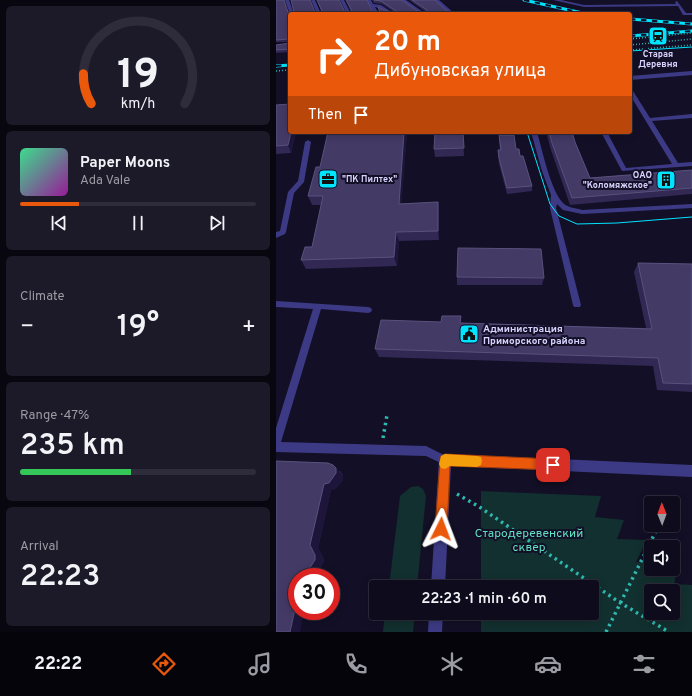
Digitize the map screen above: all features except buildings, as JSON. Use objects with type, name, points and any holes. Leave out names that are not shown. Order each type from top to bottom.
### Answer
[{"type":"street","points":[[438,580],[445,460],[692,471]]},
{"type":"street","points":[[435,632],[436,620]]},
{"type":"lane","points":[[287,0],[291,12]]},
{"type":"lane","points":[[313,0],[318,12]]},
{"type":"lane","points":[[342,0],[348,12]]},
{"type":"lane","points":[[369,0],[376,12]]},
{"type":"lane","points":[[403,0],[421,12]]},
{"type":"lane","points":[[436,0],[451,12]]},
{"type":"lane","points":[[555,0],[570,4],[591,6],[679,5]]},
{"type":"lane","points":[[588,0],[591,6]]},
{"type":"lane","points":[[676,0],[685,14],[692,14]]},
{"type":"lane","points":[[372,5],[380,6],[390,12]]},
{"type":"lane","points":[[632,78],[692,73]]},
{"type":"lane","points":[[632,94],[676,165]]},
{"type":"lane","points":[[648,120],[692,116]]},
{"type":"lane","points":[[535,134],[554,196],[561,205],[569,210],[582,212],[692,206]]},
{"type":"lane","points":[[605,134],[624,170],[692,164]]},
{"type":"lane","points":[[276,235],[283,232],[291,192],[301,182],[308,142]]},
{"type":"lane","points":[[554,196],[553,208],[578,306]]},
{"type":"lane","points":[[276,304],[368,310]]},
{"type":"lane","points":[[276,443],[318,306]]},
{"type":"lane","points":[[276,447],[382,448],[426,451],[445,460]]},
{"type":"path","points":[[632,39],[692,34]]},
{"type":"path","points":[[632,44],[692,39]]},
{"type":"path","points":[[632,50],[692,44]]},
{"type":"path","points":[[276,71],[288,70]]},
{"type":"path","points":[[382,448],[387,416]]},
{"type":"path","points":[[443,486],[478,506],[619,602],[669,632]]},
{"type":"path","points":[[606,632],[619,602],[655,532]]},
{"type":"green space","points":[[418,486],[423,489],[426,496],[418,580],[390,580],[400,496],[411,487]]},
{"type":"green space","name":"Стародеревенский сквер","points":[[481,491],[601,496],[595,517],[624,520],[617,539],[647,540],[644,540],[644,546],[636,562],[644,563],[644,576],[676,576],[674,584],[644,584],[644,620],[680,620],[680,584],[692,585],[692,632],[481,632],[481,620],[599,620],[599,580],[481,580]]},
{"type":"green space","points":[[384,620],[414,620],[413,632],[383,632]]},
{"type":"tram line","points":[[632,51],[692,47]]},
{"type":"tram line","points":[[528,134],[550,204],[559,216],[577,224],[617,223],[692,217]]},
{"type":"railway","points":[[524,0],[578,12]]},
{"type":"railway","points":[[632,19],[692,24]]},
{"type":"railway","points":[[632,36],[692,31]]},
{"type":"railway","points":[[276,66],[288,65]]},
{"type":"slow traffic","points":[[445,464],[445,460],[477,461]]},
{"type":"place","name":"Старая Деревня","points":[[658,36]]},
{"type":"place","name":"\"ПК Пилтех\"","points":[[328,179]]},
{"type":"place","name":"ОАО \"Коломяжское\"","points":[[666,180]]},
{"type":"place","name":"Администрация Приморского района","points":[[469,334]]},
{"type":"route","points":[[441,529],[445,460],[553,465]]}]
